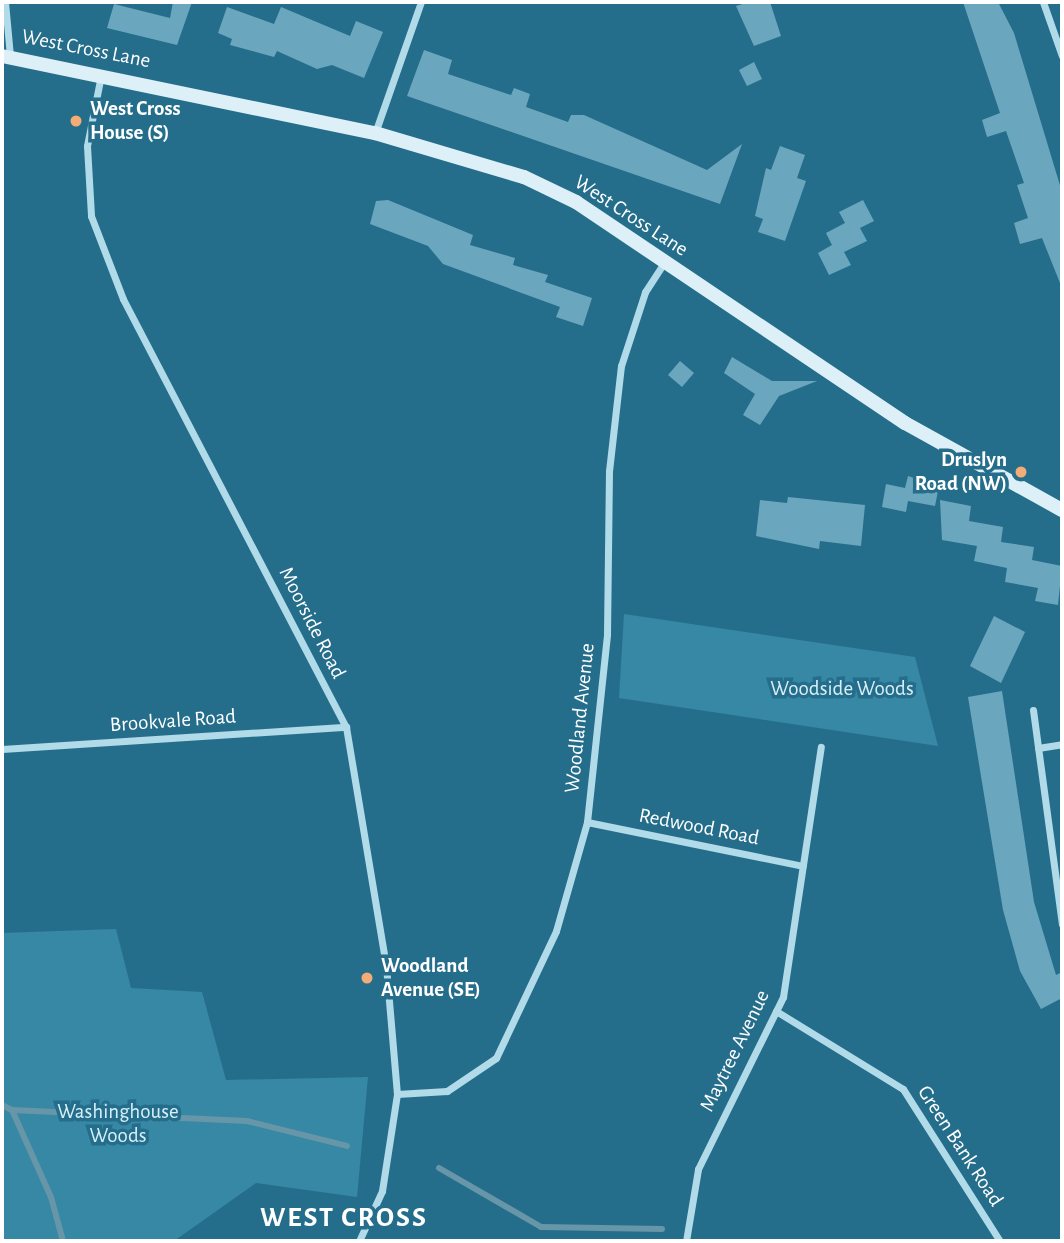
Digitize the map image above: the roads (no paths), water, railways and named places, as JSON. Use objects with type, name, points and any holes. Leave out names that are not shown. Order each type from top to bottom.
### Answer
[{"type":"street","points":[[5,2],[6,56]]},
{"type":"street","points":[[375,132],[421,2]]},
{"type":"street","points":[[1044,2],[1062,55]]},
{"type":"street","name":"West Cross Lane","points":[[6,56],[102,71],[375,132],[524,177],[576,202],[663,264],[905,423],[1062,510]]},
{"type":"street","name":"Moorside Road","points":[[102,71],[87,146],[91,216],[123,299],[346,727],[386,966],[397,1094],[389,1164],[370,1222],[359,1241]]},
{"type":"street","name":"Woodland Avenue","points":[[397,1094],[447,1091],[496,1058],[556,931],[587,822],[607,634],[609,471],[621,366],[640,303],[663,264]]},
{"type":"street","points":[[1033,710],[1062,924]]},
{"type":"street","name":"Brookvale Road","points":[[2,749],[346,727]]},
{"type":"street","points":[[1038,748],[1062,744]]},
{"type":"street","name":"Maytree Avenue","points":[[685,1241],[698,1169],[776,1011],[803,866],[821,747]]},
{"type":"street","name":"Redwood Road","points":[[587,822],[803,866]]},
{"type":"street","name":"Green Bank Road","points":[[776,1011],[903,1089],[1000,1241]]},
{"type":"waterway","points":[[2,1105],[12,1110],[247,1121],[347,1146]]},
{"type":"waterway","points":[[12,1110],[51,1197],[63,1241]]},
{"type":"waterway","points":[[439,1168],[541,1227],[662,1229]]},
{"type":"place","name":"West Cross House (S)","points":[[76,121]]},
{"type":"place","name":"Druslyn Road (NW)","points":[[1021,472]]},
{"type":"place","name":"Woodland Avenue (SE)","points":[[367,978]]},
{"type":"district","name":"WEST CROSS","points":[[344,1218]]},
{"type":"park label","name":"Woodside Woods","points":[[842,689]]},
{"type":"park label","name":"Washinghouse Woods","points":[[118,1124]]}]
